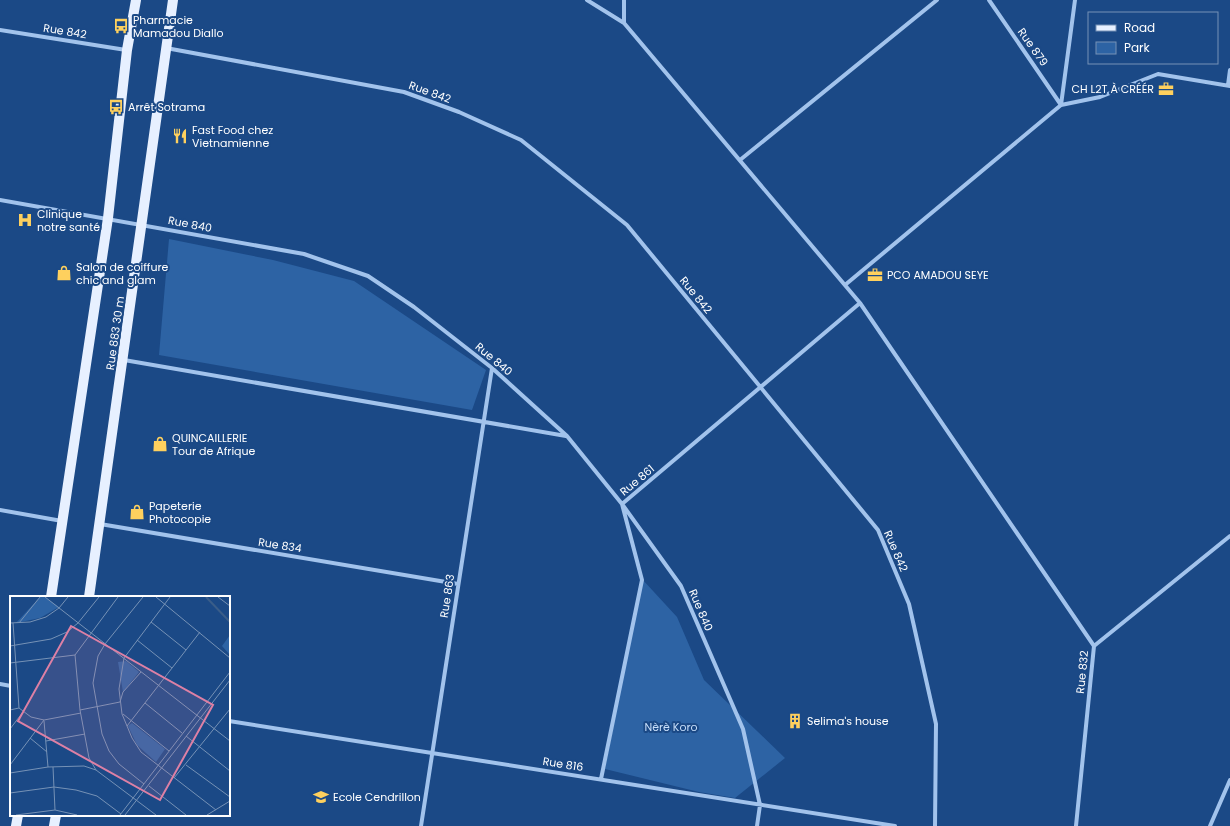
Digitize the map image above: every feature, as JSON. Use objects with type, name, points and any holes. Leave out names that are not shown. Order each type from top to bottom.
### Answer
[{"type":"main road","points":[[51,596],[108,218],[127,50],[136,0]]},
{"type":"main road","name":"Rue 883 30 m","points":[[89,596],[173,0]]},
{"type":"main road","points":[[16,826],[18,816]]},
{"type":"main road","points":[[54,826],[56,816]]},
{"type":"street","points":[[587,0],[624,22],[860,303],[1094,646]]},
{"type":"street","points":[[624,0],[624,22]]},
{"type":"street","points":[[740,160],[937,0]]},
{"type":"street","name":"Rue 879","points":[[989,0],[1061,104]]},
{"type":"street","points":[[1061,104],[1075,0]]},
{"type":"street","name":"Rue 842","points":[[0,30],[127,50]]},
{"type":"street","name":"Rue 842","points":[[166,48],[404,92],[459,112],[521,140],[627,224],[760,389],[878,530],[909,604],[936,724],[935,826]]},
{"type":"street","points":[[845,285],[1061,104],[1100,97],[1158,74],[1229,85],[1230,70]]},
{"type":"street","name":"Rue 840","points":[[0,200],[142,224],[304,254],[368,276],[414,307],[492,368],[567,436],[622,504],[681,586],[743,730],[760,805]]},
{"type":"street","name":"Rue 861","points":[[601,779],[642,580],[622,504],[860,303]]},
{"type":"street","points":[[123,360],[567,436]]},
{"type":"street","name":"Rue 863","points":[[420,826],[492,368]]},
{"type":"street","points":[[0,510],[62,521]]},
{"type":"street","name":"Rue 834","points":[[100,524],[458,584]]},
{"type":"street","name":"Rue 832","points":[[1076,826],[1094,646],[1230,536]]},
{"type":"street","points":[[0,684],[10,686]]},
{"type":"street","name":"Rue 816","points":[[230,721],[895,826]]},
{"type":"street","points":[[1210,826],[1230,780]]},
{"type":"street","points":[[757,826],[760,805]]},
{"type":"green space","points":[[169,239],[273,260],[354,281],[486,370],[472,410],[159,355]]},
{"type":"green space","name":"Nèrè Koro","points":[[642,579],[677,617],[704,680],[785,758],[735,798],[699,792],[605,769]]},
{"type":"place","name":"Pharmacie Mamadou Diallo","points":[[121,26]]},
{"type":"place","name":"CH L2T À CRÉÉR","points":[[1166,89]]},
{"type":"place","name":"Arrêt Sotrama","points":[[116,107]]},
{"type":"place","name":"Fast Food chez Vietnamienne","points":[[180,136]]},
{"type":"place","name":"Clinique notre santé","points":[[25,220]]},
{"type":"place","name":"Salon de coiffure chic and glam","points":[[64,273]]},
{"type":"place","name":"PCO AMADOU SEYE","points":[[875,275]]},
{"type":"place","name":"QUINCAILLERIE Tour de Afrique","points":[[160,444]]},
{"type":"place","name":"Papeterie Photocopie","points":[[137,512]]},
{"type":"place","name":"Selima's house","points":[[795,721]]},
{"type":"place","name":"Ecole Cendrillon","points":[[321,797]]}]
